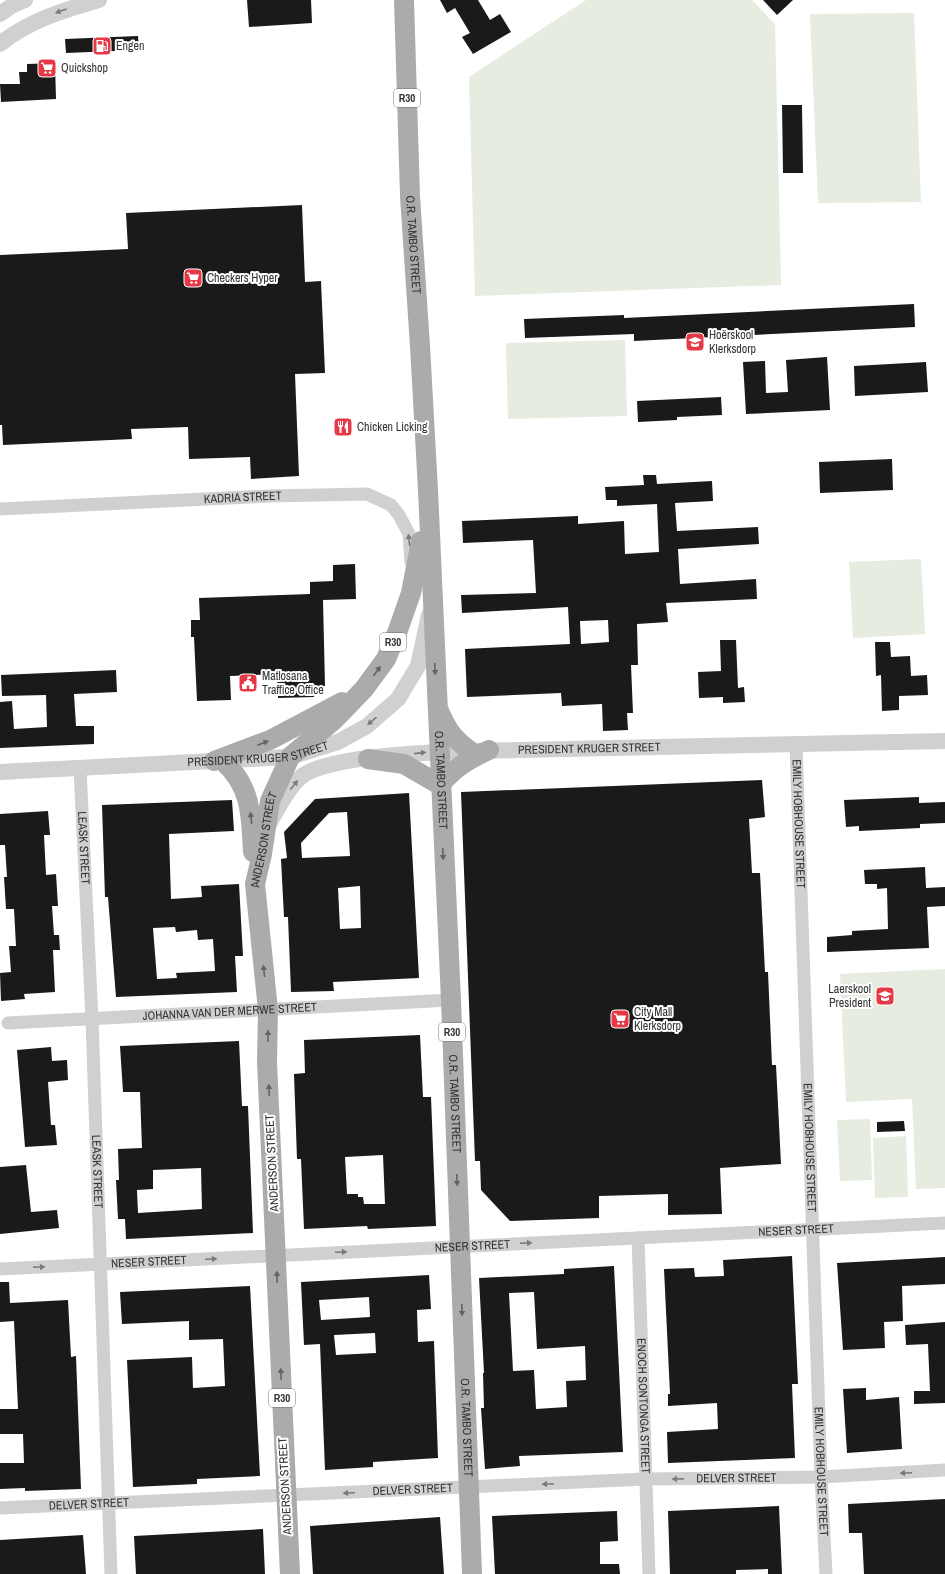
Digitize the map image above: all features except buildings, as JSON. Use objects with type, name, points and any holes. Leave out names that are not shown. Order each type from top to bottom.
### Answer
[{"type":"main road","name":"O.R. TAMBO STREET","points":[[404,0],[410,196],[428,490],[436,703],[451,1000],[472,1574]]},
{"type":"main road","name":"O.R. TAMBO STREET","points":[[290,758],[334,720],[364,689],[386,659],[397,633],[410,592],[419,556],[428,490]]},
{"type":"main road","points":[[218,761],[270,740],[364,689]]},
{"type":"main road","points":[[368,759],[404,764],[440,785],[452,771],[479,750],[455,739],[446,728],[436,703]]},
{"type":"main road","name":"ANDERSON STREET","points":[[290,758],[270,801],[255,884],[268,1010],[268,1062],[290,1574]]},
{"type":"main road","points":[[218,761],[232,769],[246,792],[252,818],[255,884]]},
{"type":"street","points":[[0,14],[25,0]]},
{"type":"street","points":[[0,44],[28,27],[60,11],[98,0]]},
{"type":"street","name":"KADRIA STREET","points":[[0,509],[309,495],[367,494],[391,505],[409,534],[411,555],[410,592]]},
{"type":"street","name":"PRESIDENT KRUGER STREET","points":[[0,772],[290,758],[338,742],[367,726],[398,699],[418,666],[432,603]]},
{"type":"street","name":"PRESIDENT KRUGER STREET","points":[[265,830],[284,799],[301,777],[326,765],[368,759],[439,752],[479,750],[945,741]]},
{"type":"street","name":"EMILY HOBHOUSE STREET","points":[[796,745],[821,1477],[826,1574]]},
{"type":"street","name":"LEASK STREET","points":[[80,769],[92,1019],[111,1574]]},
{"type":"street","name":"JOHANNA VAN DER MERWE STREET","points":[[8,1023],[451,1000]]},
{"type":"street","name":"NESER STREET","points":[[0,1269],[945,1223]]},
{"type":"street","name":"ENOCH SONTONGA STREET","points":[[638,1238],[649,1574]]},
{"type":"street","name":"DELVER STREET","points":[[0,1508],[645,1479],[821,1477],[945,1470]]},
{"type":"shaded area","points":[[586,0],[752,0],[775,24],[781,285],[475,296],[469,77]]},
{"type":"shaded area","points":[[914,13],[921,202],[818,203],[810,14]]},
{"type":"shaded area","points":[[625,340],[627,416],[508,419],[506,343]]},
{"type":"shaded area","points":[[921,559],[925,634],[853,638],[849,562]]},
{"type":"shaded area","points":[[945,969],[945,1188],[916,1189],[912,1099],[846,1102],[840,974]]},
{"type":"shaded area","points":[[870,1119],[872,1180],[840,1181],[837,1120]]},
{"type":"shaded area","points":[[906,1136],[908,1197],[875,1198],[873,1138]]},
{"type":"place","name":"Engen","points":[[102,46]]},
{"type":"place","name":"Quickshop","points":[[47,68]]},
{"type":"place","name":"Checkers Hyper","points":[[193,278]]},
{"type":"place","name":"Hoërskool Klerksdorp","points":[[695,342]]},
{"type":"place","name":"Chicken Licking","points":[[343,427]]},
{"type":"place","name":"Matlosana Traffice Office","points":[[248,683]]},
{"type":"place","name":"Laerskool President","points":[[885,996]]},
{"type":"place","name":"City Mall Klerksdorp","points":[[620,1019]]}]
